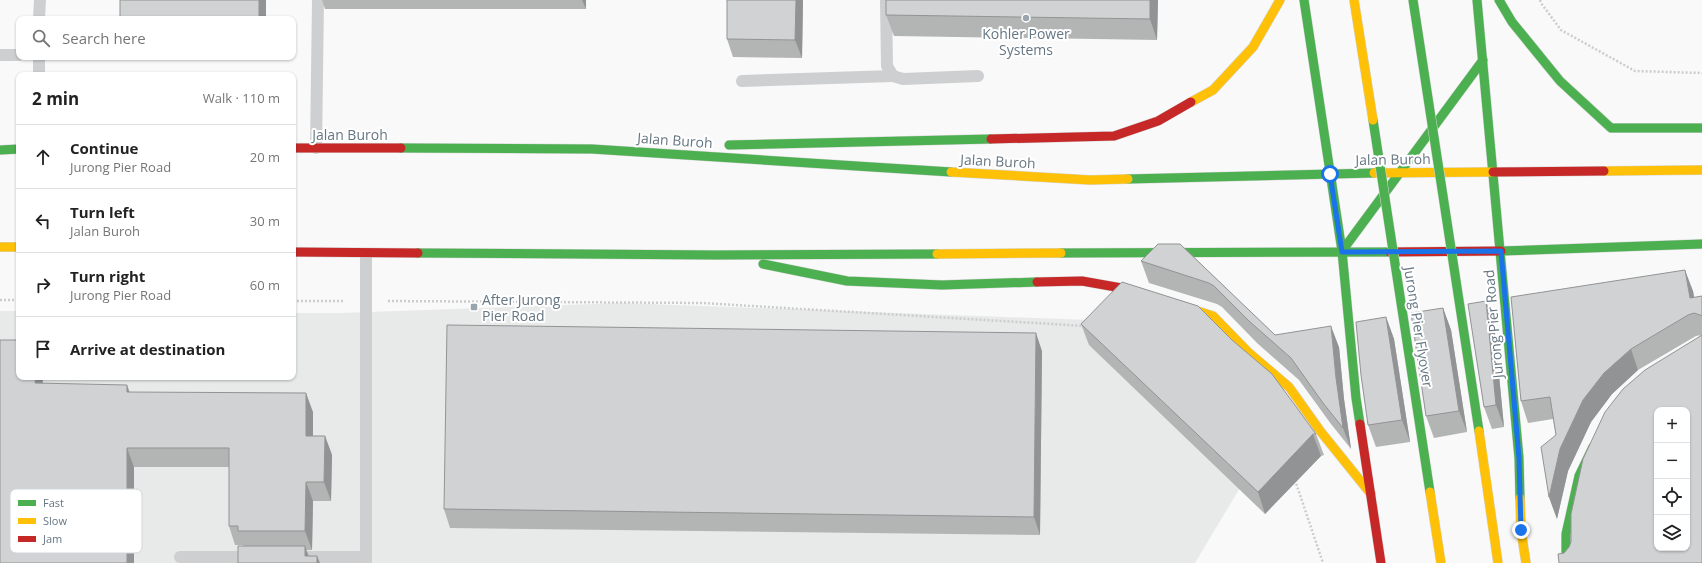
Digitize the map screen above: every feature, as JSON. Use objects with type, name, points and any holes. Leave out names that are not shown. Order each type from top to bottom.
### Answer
[{"type":"main road","points":[[718,146],[1114,136],[1158,121],[1213,90],[1253,47],[1280,0]]},
{"type":"main road","points":[[1304,0],[1342,252],[1356,398],[1381,563]]},
{"type":"main road","name":"Jurong Pier Flyover","points":[[1354,0],[1441,563]]},
{"type":"main road","points":[[1413,0],[1482,448],[1498,563]]},
{"type":"main road","name":"Jurong Pier Road","points":[[1478,0],[1519,458],[1521,530],[1526,563]]},
{"type":"main road","points":[[1499,0],[1512,22],[1560,81],[1611,128],[1702,128]]},
{"type":"main road","points":[[1342,252],[1483,60]]},
{"type":"main road","points":[[592,149],[694,146]]},
{"type":"main road","name":"Jalan Buroh","points":[[296,148],[592,149],[924,171],[1090,180],[1330,174],[1702,170]]},
{"type":"main road","points":[[0,150],[16,149]]},
{"type":"main road","points":[[296,252],[366,254],[716,255],[1342,252],[1501,251],[1702,244]]},
{"type":"main road","points":[[0,247],[16,247]]},
{"type":"main road","points":[[716,255],[847,281],[942,285],[1082,281],[1128,289],[1156,298]]},
{"type":"main road","points":[[1170,302],[1213,316],[1248,352],[1289,387],[1321,432],[1371,494]]},
{"type":"main road","points":[[1566,563],[1566,534],[1579,476],[1596,441]]},
{"type":"lane","points":[[39,16],[40,0]]},
{"type":"lane","points":[[316,148],[318,0]]},
{"type":"lane","points":[[886,0],[888,66],[893,76]]},
{"type":"lane","points":[[0,55],[16,55]]},
{"type":"lane","points":[[39,60],[39,72]]},
{"type":"lane","points":[[742,81],[893,76],[903,79],[978,76]]},
{"type":"lane","points":[[287,557],[366,560],[366,254]]},
{"type":"lane","points":[[180,557],[200,560],[263,557]]},
{"type":"path","points":[[1540,0],[1541,4],[1561,30],[1635,71],[1702,73]]},
{"type":"path","points":[[0,300],[16,300]]},
{"type":"path","points":[[296,301],[702,303],[1085,326],[1092,328]]},
{"type":"path","points":[[1294,478],[1323,563]]},
{"type":"shaded area","points":[[622,303],[1090,320],[1262,451],[1195,563],[0,563],[0,311],[16,311],[16,380],[296,380],[296,313],[341,313]]},
{"type":"building","points":[[120,0],[259,0],[259,16],[120,16]]},
{"type":"building","points":[[727,0],[796,0],[795,40],[727,39]]},
{"type":"building","points":[[886,0],[1150,0],[1150,19],[886,15]]},
{"type":"building","points":[[1158,244],[1180,244],[1275,335],[1331,326],[1343,428],[1291,358],[1249,321],[1214,286],[1209,283],[1141,261]]},
{"type":"building","points":[[1685,270],[1690,298],[1702,296],[1702,316],[1694,313],[1688,315],[1631,349],[1604,373],[1583,400],[1560,449],[1549,497],[1541,447],[1556,435],[1550,397],[1521,401],[1511,297]]},
{"type":"building","points":[[1122,282],[1198,306],[1232,340],[1272,374],[1316,434],[1313,434],[1258,492],[1081,324]]},
{"type":"building","points":[[1486,301],[1496,405],[1484,407],[1468,304]]},
{"type":"building","points":[[1443,308],[1459,411],[1426,416],[1411,313]]},
{"type":"building","points":[[1386,317],[1402,420],[1368,425],[1356,322]]},
{"type":"building","points":[[447,325],[1036,333],[1034,517],[444,509]]},
{"type":"building","points":[[1702,335],[1702,563],[1559,563],[1558,554],[1564,553],[1571,542],[1571,514],[1583,459],[1605,412],[1623,389],[1645,370]]},
{"type":"building","points":[[0,340],[16,340],[16,380],[36,380],[35,383],[127,385],[127,392],[306,393],[306,436],[325,436],[324,482],[306,482],[305,531],[238,531],[238,526],[229,526],[229,448],[127,448],[127,489],[10,489],[10,553],[127,553],[127,563],[0,563]]},
{"type":"building","points":[[238,546],[305,546],[305,556],[317,556],[317,563],[238,563]]},
{"type":"traffic: fast","points":[[1304,0],[1342,251],[1356,398],[1360,424]]},
{"type":"traffic: fast","points":[[1413,0],[1479,431]]},
{"type":"traffic: fast","points":[[1477,0],[1519,458],[1520,498]]},
{"type":"traffic: fast","points":[[1499,0],[1512,22],[1560,81],[1611,128],[1702,128]]},
{"type":"traffic: fast","points":[[1342,251],[1483,60]]},
{"type":"traffic: fast","points":[[1373,120],[1430,492]]},
{"type":"traffic: fast","points":[[729,145],[991,139]]},
{"type":"traffic: fast","points":[[401,148],[592,149],[951,172]]},
{"type":"traffic: fast","points":[[0,150],[16,149]]},
{"type":"traffic: fast","points":[[1128,179],[1374,173]]},
{"type":"traffic: fast","points":[[1501,251],[1702,244]]},
{"type":"traffic: fast","points":[[1061,253],[1390,252]]},
{"type":"traffic: fast","points":[[418,253],[716,255],[937,254]]},
{"type":"traffic: fast","points":[[763,264],[847,281],[942,285],[1037,282]]},
{"type":"traffic: fast","points":[[1566,563],[1566,534],[1579,476],[1593,447]]},
{"type":"traffic: slow","points":[[1191,102],[1213,90],[1253,47],[1280,0]]},
{"type":"traffic: slow","points":[[1354,0],[1373,120]]},
{"type":"traffic: slow","points":[[1604,171],[1702,170]]},
{"type":"traffic: slow","points":[[951,172],[1090,180],[1128,179]]},
{"type":"traffic: slow","points":[[1374,173],[1493,172]]},
{"type":"traffic: slow","points":[[0,247],[16,247]]},
{"type":"traffic: slow","points":[[937,254],[1061,253]]},
{"type":"traffic: slow","points":[[1179,305],[1213,316],[1248,352],[1289,387],[1321,432],[1371,494]]},
{"type":"traffic: slow","points":[[1479,431],[1498,563]]},
{"type":"traffic: slow","points":[[1430,492],[1441,563]]},
{"type":"traffic: slow","points":[[1520,498],[1521,530],[1526,563]]},
{"type":"traffic: jam","points":[[991,139],[1114,136],[1158,121],[1191,102]]},
{"type":"traffic: jam","points":[[296,148],[401,148]]},
{"type":"traffic: jam","points":[[1493,172],[1604,171]]},
{"type":"traffic: jam","points":[[1390,252],[1501,251]]},
{"type":"traffic: jam","points":[[296,252],[418,253]]},
{"type":"traffic: jam","points":[[1037,282],[1082,281],[1127,289],[1146,295]]},
{"type":"traffic: jam","points":[[1360,424],[1381,563]]},
{"type":"place","name":"Kohler Power Systems","points":[[1026,18]]},
{"type":"place","name":"After Jurong Pier Road","points":[[474,307]]},
{"type":"route","points":[[1330,174],[1342,252],[1501,251],[1519,458],[1521,530]]}]
